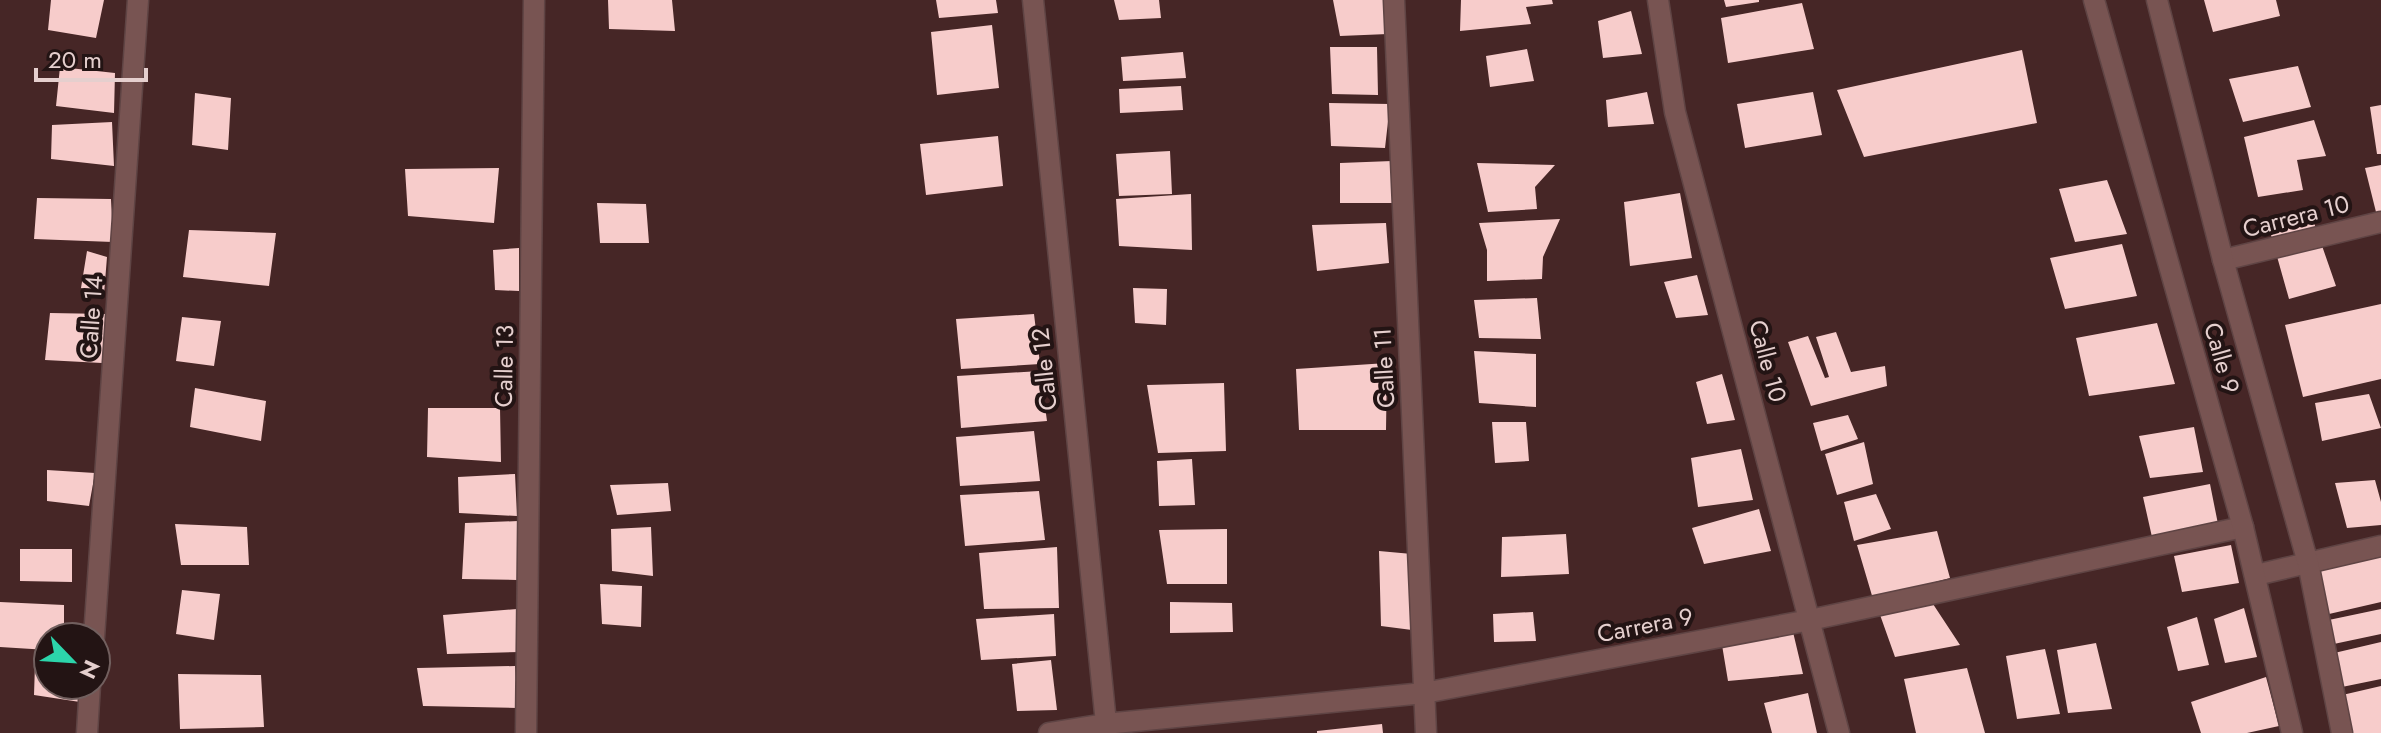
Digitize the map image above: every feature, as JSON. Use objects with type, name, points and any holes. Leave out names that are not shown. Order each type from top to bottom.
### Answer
[{"type":"street","name":"Calle 14","points":[[95,621],[138,0]]},
{"type":"street","name":"Calle 13","points":[[526,733],[534,0]]},
{"type":"street","name":"Calle 12","points":[[1033,0],[1106,728]]},
{"type":"street","name":"Calle 11","points":[[1394,0],[1426,733]]},
{"type":"street","name":"Calle 10","points":[[1658,0],[1675,112],[1839,733]]},
{"type":"street","name":"Calle 9","points":[[2094,0],[2256,575],[2292,733]]},
{"type":"street","name":"Calle 9","points":[[2157,0],[2223,260],[2308,563],[2342,733]]},
{"type":"street","name":"Carrera 10","points":[[2223,260],[2381,222]]},
{"type":"street","name":"Carrera 9","points":[[1049,733],[1424,693],[1810,620],[2243,527]]},
{"type":"street","points":[[2256,575],[2381,546]]},
{"type":"street","points":[[87,733],[89,701]]},
{"type":"building","points":[[51,0],[104,0],[96,38],[48,30]]},
{"type":"building","points":[[608,0],[672,0],[675,31],[609,29]]},
{"type":"building","points":[[936,0],[996,0],[998,13],[939,18]]},
{"type":"building","points":[[1114,0],[1159,0],[1161,18],[1119,20]]},
{"type":"building","points":[[1333,0],[1387,0],[1388,34],[1340,36]]},
{"type":"building","points":[[1461,0],[1552,0],[1553,4],[1526,7],[1531,24],[1460,31]]},
{"type":"building","points":[[1724,0],[1759,0],[1759,2],[1726,7]]},
{"type":"building","points":[[2204,0],[2276,0],[2280,16],[2213,32]]},
{"type":"building","points":[[1802,3],[1814,49],[1728,63],[1721,18]]},
{"type":"building","points":[[1631,11],[1642,54],[1603,58],[1598,21]]},
{"type":"building","points":[[992,25],[999,88],[937,95],[931,32]]},
{"type":"building","points":[[1330,47],[1377,47],[1378,95],[1332,94]]},
{"type":"building","points":[[1527,49],[1534,81],[1490,87],[1486,56]]},
{"type":"building","points":[[2022,50],[2037,123],[1864,157],[1837,90]]},
{"type":"building","points":[[1183,52],[1186,78],[1123,81],[1121,57]]},
{"type":"building","points":[[2298,66],[2311,107],[2243,122],[2229,79]]},
{"type":"building","points":[[60,67],[115,73],[114,113],[56,106]]},
{"type":"building","points":[[1181,86],[1183,110],[1120,113],[1119,89]]},
{"type":"building","points":[[1647,92],[1654,124],[1608,127],[1606,100]]},
{"type":"building","points":[[1813,92],[1822,135],[1745,148],[1737,104]]},
{"type":"building","points":[[195,93],[231,98],[228,150],[192,145]]},
{"type":"building","points":[[1329,103],[1390,104],[1385,148],[1331,146]]},
{"type":"building","points":[[2381,105],[2381,154],[2377,154],[2370,107]]},
{"type":"building","points":[[2314,120],[2326,156],[2297,160],[2303,190],[2258,197],[2244,137]]},
{"type":"building","points":[[112,122],[114,166],[51,159],[52,125]]},
{"type":"building","points":[[998,136],[1003,186],[926,195],[920,144]]},
{"type":"building","points":[[1170,151],[1172,194],[1119,196],[1116,154]]},
{"type":"building","points":[[1392,161],[1393,203],[1340,203],[1340,163]]},
{"type":"building","points":[[1477,163],[1555,165],[1535,187],[1537,209],[1488,212]]},
{"type":"building","points":[[2381,165],[2381,211],[2376,212],[2365,168]]},
{"type":"building","points":[[499,168],[494,223],[408,216],[405,169]]},
{"type":"building","points":[[2107,180],[2127,234],[2075,242],[2059,189]]},
{"type":"building","points":[[1680,193],[1692,258],[1630,266],[1624,202]]},
{"type":"building","points":[[1191,194],[1192,250],[1119,246],[1116,199]]},
{"type":"building","points":[[37,198],[111,199],[113,242],[34,239]]},
{"type":"building","points":[[597,203],[646,204],[649,243],[600,243]]},
{"type":"building","points":[[2312,217],[2336,286],[2289,299],[2267,221]]},
{"type":"building","points":[[1560,219],[1543,257],[1542,279],[1487,281],[1487,250],[1479,223]]},
{"type":"building","points":[[1386,223],[1389,263],[1317,271],[1312,225]]},
{"type":"building","points":[[189,230],[276,233],[269,286],[183,277]]},
{"type":"building","points":[[2122,244],[2137,296],[2065,309],[2050,258]]},
{"type":"building","points":[[519,248],[519,291],[495,290],[493,250]]},
{"type":"building","points":[[87,251],[107,257],[104,294],[81,288]]},
{"type":"building","points":[[1697,275],[1708,315],[1676,318],[1664,282]]},
{"type":"building","points":[[1133,288],[1167,289],[1166,325],[1135,323]]},
{"type":"building","points":[[1537,298],[1541,339],[1479,338],[1474,300]]},
{"type":"building","points":[[2381,304],[2381,379],[2303,397],[2285,325]]},
{"type":"building","points":[[50,313],[106,314],[102,363],[45,360]]},
{"type":"building","points":[[1034,314],[1040,364],[961,369],[956,319]]},
{"type":"building","points":[[182,317],[221,321],[214,366],[176,361]]},
{"type":"building","points":[[2157,323],[2175,384],[2089,396],[2076,338]]},
{"type":"building","points":[[1836,332],[1851,372],[1885,366],[1887,386],[1811,406],[1788,342],[1808,336],[1825,378],[1829,377],[1816,337]]},
{"type":"building","points":[[1474,351],[1536,354],[1536,407],[1479,403]]},
{"type":"building","points":[[1387,363],[1386,430],[1299,430],[1296,369]]},
{"type":"building","points":[[1040,371],[1047,421],[961,428],[957,376]]},
{"type":"building","points":[[1722,374],[1735,420],[1707,424],[1696,382]]},
{"type":"building","points":[[1224,383],[1226,451],[1158,453],[1147,385]]},
{"type":"building","points":[[195,388],[266,401],[261,441],[190,427]]},
{"type":"building","points":[[2369,394],[2381,428],[2322,441],[2315,403]]},
{"type":"building","points":[[428,408],[500,408],[501,462],[427,457]]},
{"type":"building","points":[[1848,415],[1858,439],[1821,451],[1813,423]]},
{"type":"building","points":[[1492,422],[1526,422],[1529,461],[1495,463]]},
{"type":"building","points":[[2194,427],[2203,472],[2150,478],[2139,436]]},
{"type":"building","points":[[1034,431],[1040,481],[960,486],[956,437]]},
{"type":"building","points":[[1864,442],[1873,484],[1837,495],[1825,454]]},
{"type":"building","points":[[1741,449],[1753,500],[1698,507],[1691,458]]},
{"type":"building","points":[[1192,459],[1195,505],[1159,506],[1157,461]]},
{"type":"building","points":[[47,470],[95,473],[89,506],[47,501]]},
{"type":"building","points":[[515,474],[517,516],[459,513],[458,477]]},
{"type":"building","points":[[2375,480],[2381,502],[2381,525],[2347,528],[2335,483]]},
{"type":"building","points":[[668,483],[671,511],[617,515],[610,485]]},
{"type":"building","points":[[2210,484],[2219,529],[2152,537],[2143,497]]},
{"type":"building","points":[[1039,491],[1045,540],[965,546],[960,495]]},
{"type":"building","points":[[1876,494],[1891,529],[1854,541],[1844,502]]},
{"type":"building","points":[[1759,509],[1771,551],[1704,564],[1692,528]]},
{"type":"building","points":[[518,521],[517,580],[462,579],[465,523]]},
{"type":"building","points":[[175,524],[247,527],[249,565],[181,565]]},
{"type":"building","points":[[651,527],[653,576],[612,571],[611,529]]},
{"type":"building","points":[[1227,529],[1227,584],[1167,584],[1159,530]]},
{"type":"building","points":[[1937,531],[1950,578],[1873,599],[1857,545]]},
{"type":"building","points":[[1566,534],[1569,574],[1501,577],[1502,537]]},
{"type":"building","points":[[2231,545],[2239,583],[2182,592],[2174,556]]},
{"type":"building","points":[[1057,547],[1059,608],[984,609],[979,553]]},
{"type":"building","points":[[20,549],[72,549],[72,582],[20,581]]},
{"type":"building","points":[[1379,551],[1412,554],[1412,630],[1381,626]]},
{"type":"building","points":[[2381,554],[2381,602],[2329,614],[2319,568]]},
{"type":"building","points":[[600,584],[642,586],[641,627],[602,624]]},
{"type":"building","points":[[182,590],[220,594],[214,640],[176,634]]},
{"type":"building","points":[[0,602],[64,605],[64,621],[32,621],[32,649],[0,647]]},
{"type":"building","points":[[1170,602],[1232,603],[1233,632],[1170,633]]},
{"type":"building","points":[[1933,604],[1960,645],[1895,657],[1879,612]]},
{"type":"building","points":[[2244,608],[2257,657],[2225,663],[2214,619]]},
{"type":"building","points":[[517,609],[520,652],[447,654],[443,615]]},
{"type":"building","points":[[2381,609],[2381,634],[2329,645],[2324,621]]},
{"type":"building","points":[[1533,612],[1536,641],[1494,642],[1493,614]]},
{"type":"building","points":[[1054,614],[1056,656],[981,660],[976,619]]},
{"type":"building","points":[[2197,617],[2209,665],[2178,671],[2167,627]]},
{"type":"building","points":[[1793,632],[1803,674],[1728,681],[1722,645]]},
{"type":"building","points":[[2381,642],[2381,679],[2337,688],[2330,654]]},
{"type":"building","points":[[2096,643],[2112,709],[2068,713],[2057,650]]},
{"type":"building","points":[[2045,649],[2060,714],[2017,719],[2006,656]]},
{"type":"building","points":[[1051,660],[1057,710],[1017,711],[1012,664]]},
{"type":"building","points":[[515,666],[518,708],[423,706],[417,668]]},
{"type":"building","points":[[1967,668],[1985,733],[1916,733],[1904,679]]},
{"type":"building","points":[[178,674],[261,675],[264,727],[180,729]]},
{"type":"building","points":[[2266,677],[2279,726],[2247,733],[2201,733],[2191,702]]},
{"type":"building","points":[[2381,686],[2381,733],[2346,733],[2338,696]]},
{"type":"building","points":[[1808,693],[1817,733],[1772,733],[1764,703]]},
{"type":"building","points":[[1382,724],[1383,733],[1317,733],[1317,731]]}]
